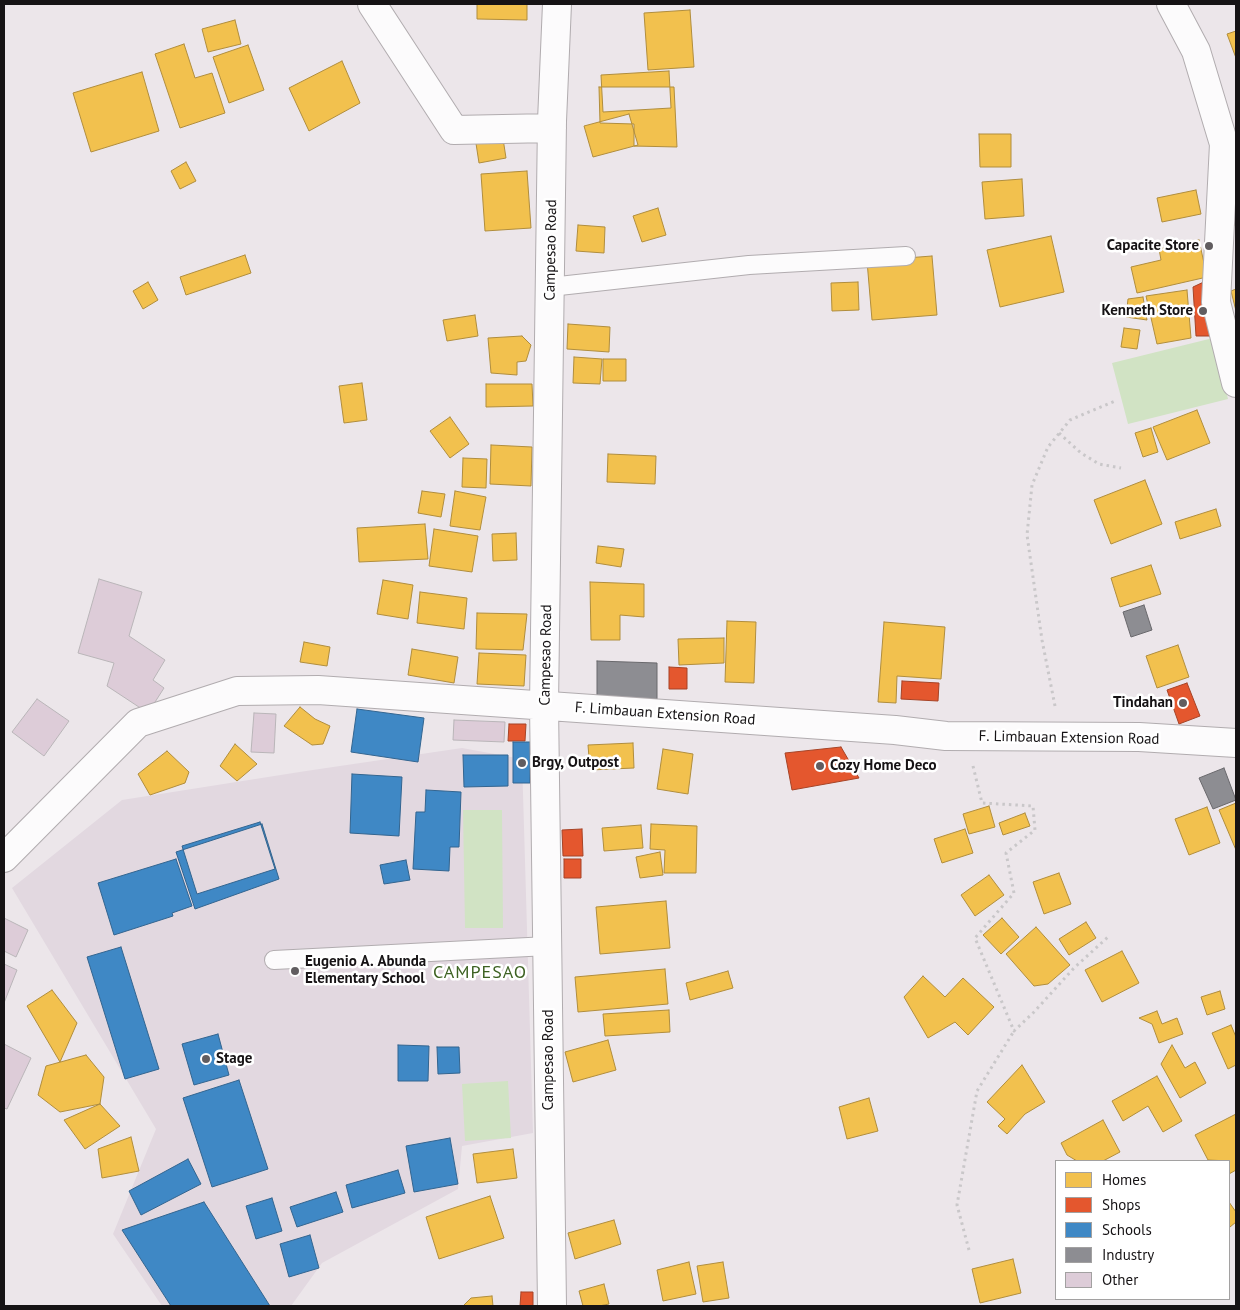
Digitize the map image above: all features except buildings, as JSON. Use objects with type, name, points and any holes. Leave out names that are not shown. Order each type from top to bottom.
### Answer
[{"type":"street","points":[[372,4],[454,130],[552,128]]},
{"type":"street","name":"Campesao Road","points":[[552,1306],[544,705],[552,128],[557,4]]},
{"type":"street","points":[[1171,4],[1196,51],[1224,144],[1216,302],[1236,383]]},
{"type":"street","name":"F. Limbauan Extension Road","points":[[4,858],[138,723],[237,691],[318,690],[895,730],[946,736],[1139,737],[1236,743]]},
{"type":"lane","points":[[550,287],[749,265],[906,256]]},
{"type":"lane","points":[[274,960],[548,946]]},
{"type":"path","points":[[1060,736],[1042,640],[1027,535],[1032,484],[1048,447],[1070,420],[1114,401]]},
{"type":"path","points":[[1059,433],[1081,453],[1099,464],[1121,468]]},
{"type":"path","points":[[965,736],[982,803],[1033,806],[1035,830],[1006,853],[1014,893],[974,938],[1014,1031]]},
{"type":"path","points":[[969,1250],[957,1205],[977,1091],[1014,1031],[1074,968],[1108,937]]},
{"type":"shaded area","name":"Eugenio A. Abunda Elementary School","points":[[462,748],[522,759],[533,1133],[462,1146],[458,1189],[322,1263],[291,1306],[162,1306],[113,1234],[156,1129],[12,888],[122,800]]},
{"type":"green space","points":[[1213,338],[1228,399],[1128,424],[1112,363]]},
{"type":"green space","points":[[463,810],[502,810],[503,928],[465,928]]},
{"type":"green space","points":[[508,1081],[511,1138],[465,1141],[462,1084]]},
{"type":"place","name":"Capacite Store","points":[[1209,246]]},
{"type":"place","name":"Kenneth Store","points":[[1203,311]]},
{"type":"place","name":"Tindahan","points":[[1183,703]]},
{"type":"place","name":"Brgy, Outpost","points":[[522,763]]},
{"type":"place","name":"Cozy Home Deco","points":[[820,766]]},
{"type":"place","name":"Eugenio A. Abunda Elementary School","points":[[295,971]]},
{"type":"place","name":"Stage","points":[[206,1059]]},
{"type":"district","name":"CAMPESAO","points":[[480,973]]}]
